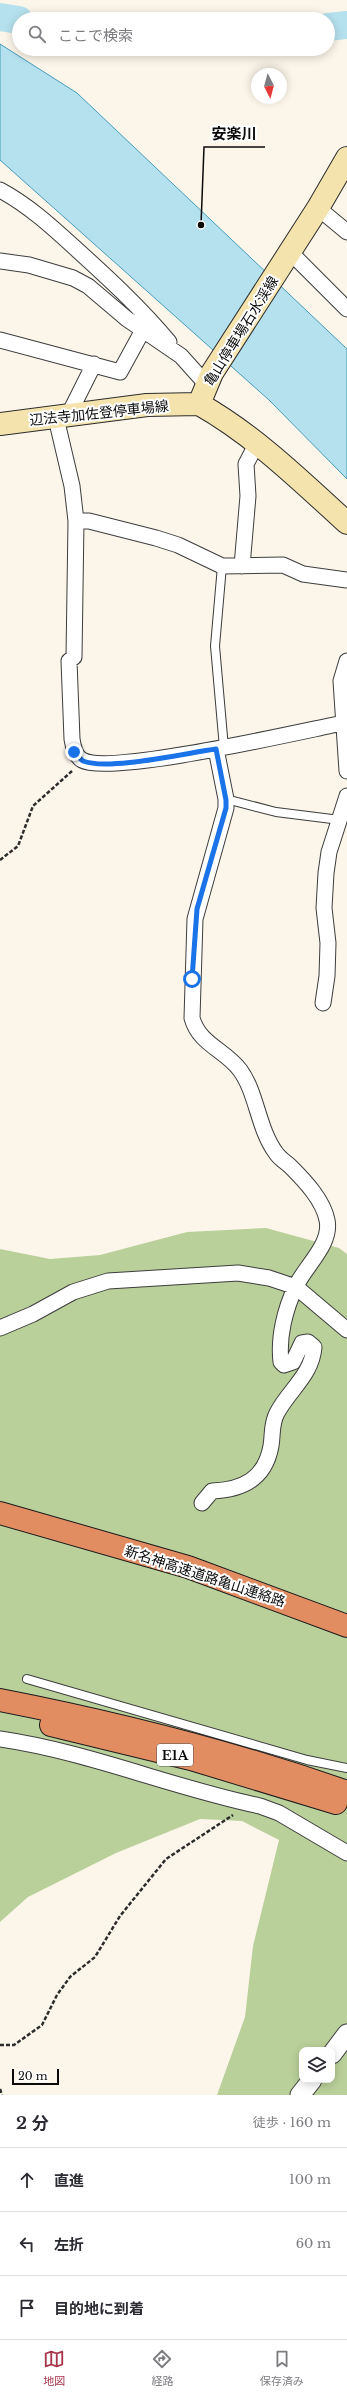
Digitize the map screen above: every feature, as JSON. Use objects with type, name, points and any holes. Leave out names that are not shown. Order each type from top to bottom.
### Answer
[{"type":"highway","points":[[0,1509],[60,1530]]},
{"type":"highway","points":[[0,1513],[60,1530]]},
{"type":"highway","name":"新名神高速道路亀山連絡路","points":[[60,1530],[188,1567],[347,1626]]},
{"type":"highway","points":[[0,1700],[175,1738],[274,1766],[347,1792]]},
{"type":"highway","name":"E1A","points":[[0,1715],[63,1728],[191,1759],[347,1806]]},
{"type":"main road","name":"亀山停車場石水渓線","points":[[347,158],[318,208],[206,387],[226,419],[257,443],[347,523]]},
{"type":"main road","name":"辺法寺加佐登停車場線","points":[[0,424],[147,405],[206,387]]},
{"type":"street","points":[[0,190],[38,215],[94,265],[154,324],[206,387]]},
{"type":"street","points":[[318,208],[347,232]]},
{"type":"street","points":[[287,256],[347,309]]},
{"type":"street","points":[[0,261],[28,265],[73,278],[88,286],[143,330],[181,356]]},
{"type":"street","points":[[0,340],[120,372],[143,330]]},
{"type":"street","points":[[94,364],[62,417],[76,521],[74,657],[69,661],[72,739],[74,752],[82,760],[96,764],[116,764],[220,748],[344,720]]},
{"type":"street","points":[[242,566],[248,496],[246,464],[257,443]]},
{"type":"street","points":[[76,521],[89,521],[156,538],[178,545],[222,566],[283,565],[303,574],[347,580]]},
{"type":"street","points":[[347,661],[341,681],[347,771]]},
{"type":"street","points":[[202,1503],[212,1491],[230,1491],[247,1484],[256,1477],[268,1458],[273,1421],[309,1366],[314,1347],[308,1342],[302,1343],[289,1365],[284,1366],[281,1362],[280,1351],[288,1305],[296,1287],[328,1233],[324,1212],[309,1187],[276,1153],[262,1126],[240,1070],[206,1042],[194,1026],[192,1018],[196,914],[226,800],[220,748]]},
{"type":"street","points":[[323,1003],[327,976],[328,943],[324,908],[329,852],[347,796]]},
{"type":"street","points":[[0,1328],[33,1314],[73,1292],[108,1281],[238,1273],[269,1278],[296,1287],[347,1330]]},
{"type":"street","points":[[0,1739],[22,1742],[126,1768],[279,1813],[347,1853]]},
{"type":"street","points":[[335,2050],[347,2034]]},
{"type":"street","points":[[300,2095],[310,2083]]},
{"type":"lane","points":[[220,748],[215,646],[222,566]]},
{"type":"lane","points":[[226,800],[276,812],[340,820]]},
{"type":"lane","points":[[27,1679],[307,1760],[347,1768]]},
{"type":"path","points":[[0,860],[18,846],[35,802],[82,760]]},
{"type":"path","points":[[0,2046],[14,2045],[42,2025],[57,1995],[70,1977],[95,1957],[120,1916],[166,1858],[235,1814],[244,1802]]},
{"type":"path","points":[[0,2089],[2,2095]]},
{"type":"green space","points":[[266,1228],[339,1248],[347,1254],[347,2095],[217,2095],[245,2017],[253,1946],[279,1840],[242,1821],[200,1819],[116,1853],[28,1897],[0,1922],[0,1249],[50,1259],[100,1255],[187,1232]]},
{"type":"water","points":[[0,44],[12,52],[12,56],[19,56],[77,93],[347,349],[347,479],[269,400],[0,160]]},
{"type":"waterway","points":[[0,17],[12,19]]},
{"type":"waterway","points":[[335,26],[347,25]]},
{"type":"place","name":"安楽川","points":[[201,225]]},
{"type":"route","points":[[74,752],[82,760],[96,764],[116,764],[216,749],[216,756],[226,800],[226,808],[195,919],[192,979]]}]
